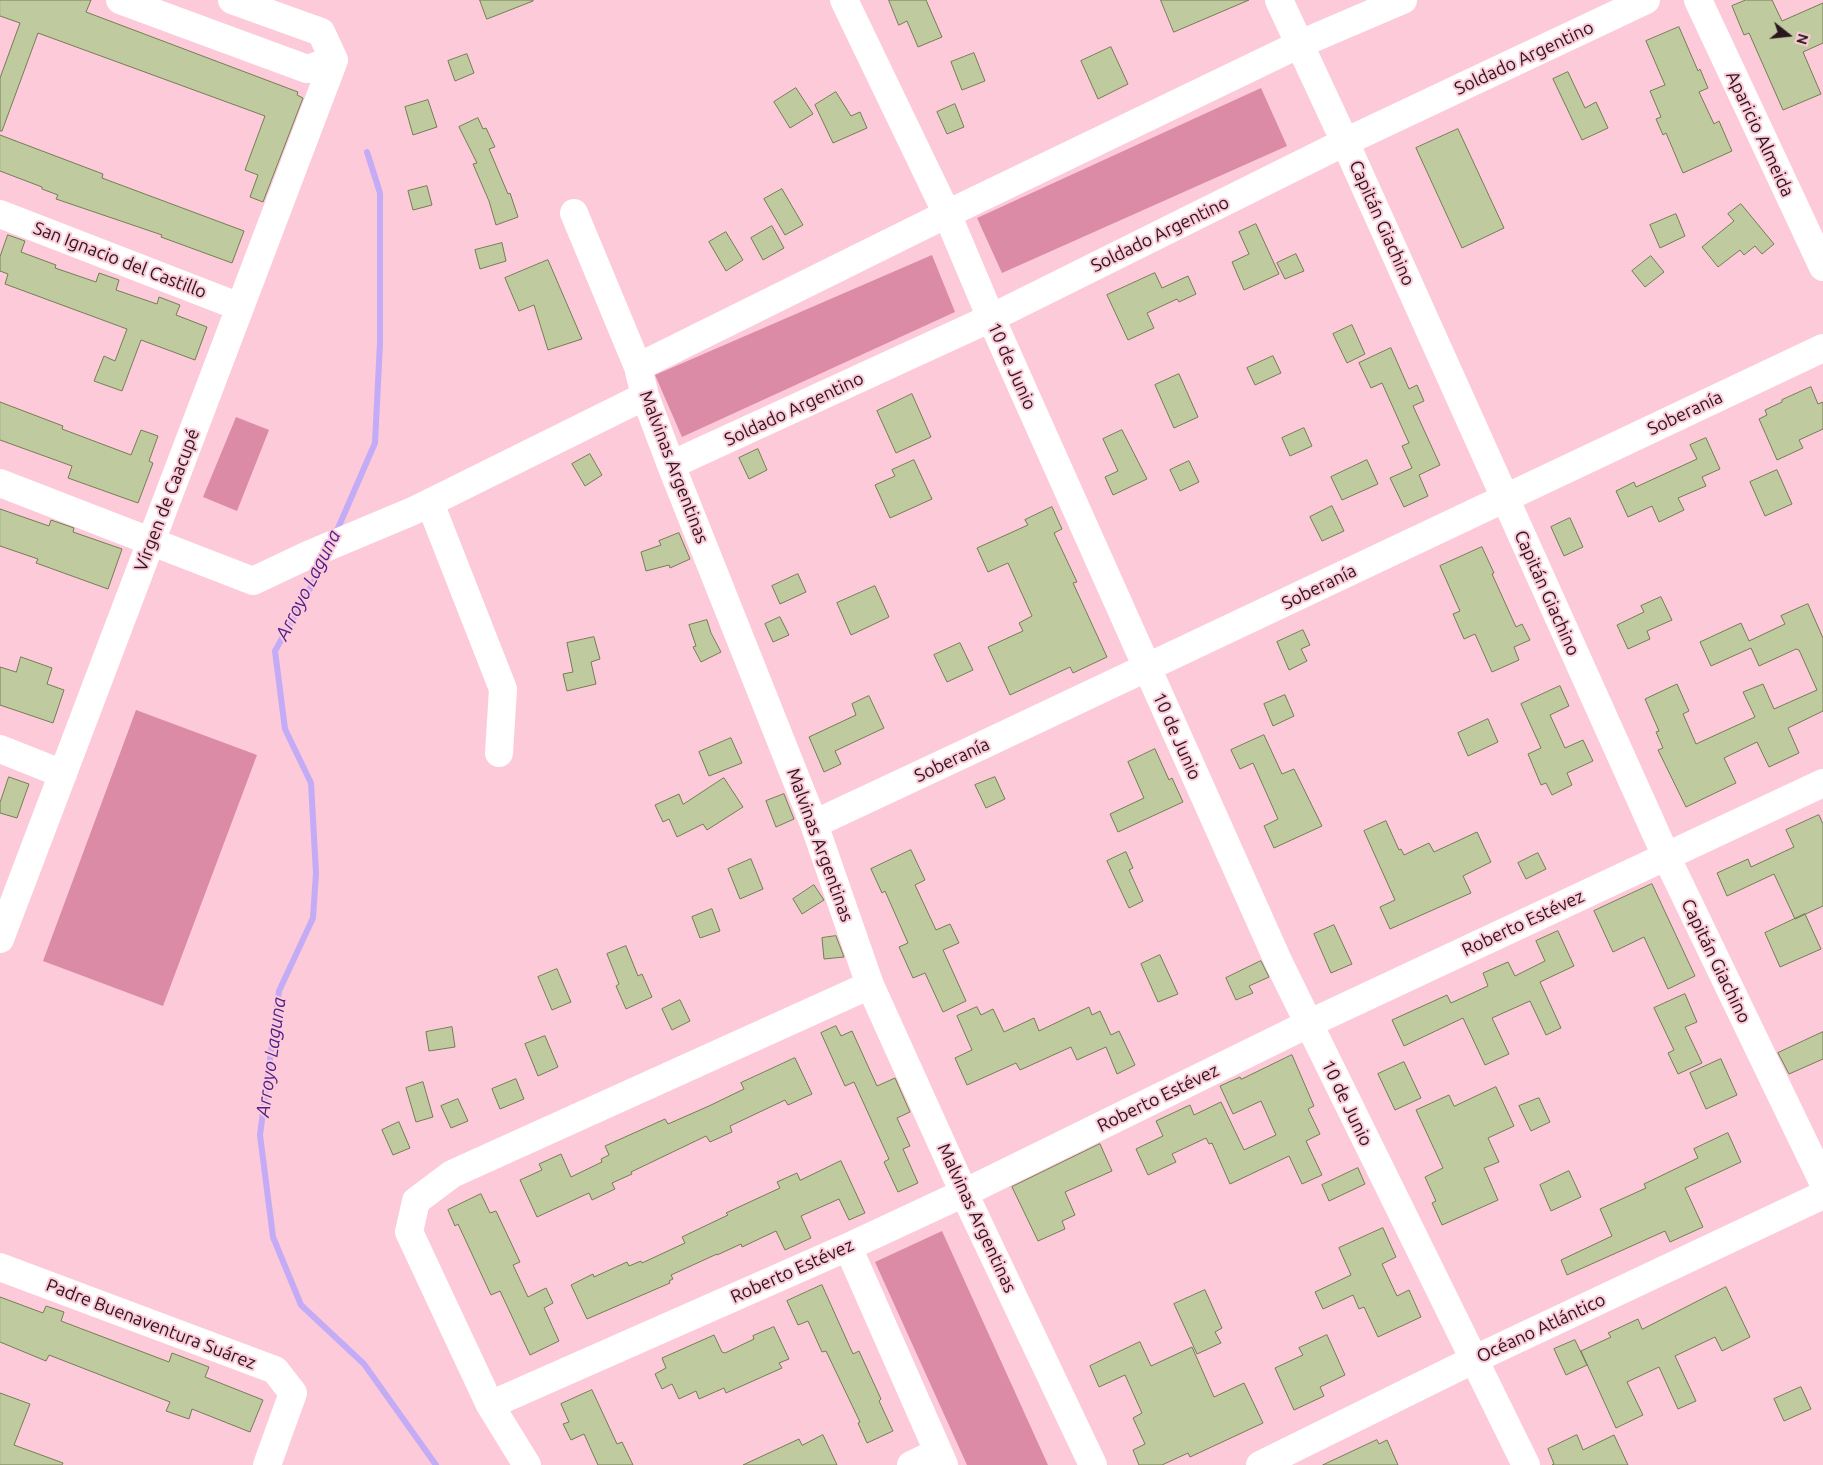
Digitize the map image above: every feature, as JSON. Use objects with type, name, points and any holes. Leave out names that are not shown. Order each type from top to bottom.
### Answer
[{"type":"street","points":[[120,0],[307,69],[334,60],[321,32],[232,0]]},
{"type":"street","name":"10 de Junio","points":[[844,0],[947,214],[991,318],[1271,945],[1308,1024],[1526,1465]]},
{"type":"street","name":"Capitán Giachino","points":[[1279,0],[1346,142],[1666,856],[1823,1182]]},
{"type":"street","points":[[638,367],[947,214],[1300,44],[1404,0]]},
{"type":"street","name":"Soldado Argentino","points":[[671,465],[991,318],[1346,142],[1646,0]]},
{"type":"street","name":"Aparicio Almeida","points":[[1698,0],[1823,267]]},
{"type":"street","name":"Vírgen de Caacupé","points":[[0,939],[334,60]]},
{"type":"street","name":"Malvinas Argentinas","points":[[574,213],[638,367],[645,396],[671,465],[814,824],[870,985],[964,1193],[1093,1465]]},
{"type":"street","name":"San Ignacio del Castillo","points":[[0,214],[240,307]]},
{"type":"street","name":"Soberanía","points":[[814,824],[1823,348]]},
{"type":"street","points":[[0,483],[253,581],[308,555],[421,507],[645,396]]},
{"type":"street","points":[[421,507],[504,689],[499,753]]},
{"type":"street","points":[[0,750],[63,774]]},
{"type":"street","name":"Roberto Estévez","points":[[490,1405],[848,1247],[964,1193],[1308,1024],[1823,783]]},
{"type":"street","points":[[526,1465],[490,1405],[409,1232],[416,1201],[452,1174],[870,985]]},
{"type":"street","name":"Océano Atlántico","points":[[1260,1465],[1475,1359],[1823,1195]]},
{"type":"street","points":[[848,1247],[941,1458],[911,1465]]},
{"type":"street","name":"Padre Buenaventura Suárez","points":[[0,1267],[275,1370],[293,1393],[267,1465]]},
{"type":"shaded area","points":[[1261,88],[1287,146],[1002,273],[977,218]]},
{"type":"shaded area","points":[[932,255],[955,312],[682,437],[655,375]]},
{"type":"shaded area","points":[[236,417],[269,430],[237,511],[203,497]]},
{"type":"shaded area","points":[[136,710],[257,755],[163,1006],[43,961]]},
{"type":"shaded area","points":[[942,1231],[1048,1465],[967,1465],[875,1262]]},
{"type":"building","points":[[0,0],[91,0],[86,12],[298,92],[297,95],[303,98],[263,202],[250,197],[258,175],[245,170],[265,116],[38,33],[2,131],[0,131],[0,78],[20,23],[0,16]]},
{"type":"building","points":[[480,0],[533,0],[533,1],[487,19]]},
{"type":"building","points":[[889,0],[926,0],[942,37],[918,47],[907,21],[899,25]]},
{"type":"building","points":[[1161,0],[1249,0],[1174,32]]},
{"type":"building","points":[[1746,0],[1772,0],[1782,21],[1823,3],[1823,43],[1803,52],[1821,94],[1783,110],[1749,33],[1744,35],[1732,6]]},
{"type":"building","points":[[1679,27],[1698,71],[1700,69],[1708,88],[1699,92],[1714,124],[1719,121],[1732,151],[1683,173],[1666,133],[1663,135],[1656,119],[1661,117],[1650,91],[1665,85],[1646,41]]},
{"type":"building","points":[[1111,47],[1128,84],[1098,99],[1081,61]]},
{"type":"building","points":[[974,53],[985,81],[962,90],[951,62]]},
{"type":"building","points":[[467,54],[474,73],[455,81],[448,61]]},
{"type":"building","points":[[1568,72],[1585,108],[1596,102],[1608,128],[1582,140],[1553,79]]},
{"type":"building","points":[[796,88],[813,114],[790,128],[774,102]]},
{"type":"building","points":[[836,92],[851,116],[860,112],[867,128],[833,143],[815,105]]},
{"type":"building","points":[[428,100],[437,127],[413,135],[405,107]]},
{"type":"building","points":[[955,104],[964,127],[947,134],[937,112]]},
{"type":"building","points":[[478,118],[483,129],[486,128],[495,147],[489,149],[508,194],[510,193],[518,217],[496,225],[489,201],[473,164],[477,163],[459,127]]},
{"type":"building","points":[[1458,129],[1504,228],[1462,248],[1416,148]]},
{"type":"building","points":[[0,135],[103,174],[102,178],[244,231],[232,263],[161,237],[162,235],[56,199],[58,195],[42,189],[42,187],[0,171]]},
{"type":"building","points":[[427,186],[432,205],[413,210],[408,191]]},
{"type":"building","points":[[782,189],[803,225],[785,235],[764,199]]},
{"type":"building","points":[[1741,204],[1774,244],[1762,254],[1755,246],[1744,255],[1740,250],[1718,267],[1702,247],[1734,221],[1728,214]]},
{"type":"building","points":[[1676,214],[1685,236],[1660,248],[1650,225]]},
{"type":"building","points":[[1256,224],[1279,274],[1244,290],[1232,262],[1249,254],[1239,232]]},
{"type":"building","points":[[772,226],[784,248],[763,260],[751,238]]},
{"type":"building","points":[[726,232],[743,260],[726,271],[709,242]]},
{"type":"building","points":[[8,235],[25,241],[21,252],[56,265],[55,268],[96,282],[99,273],[119,280],[116,290],[157,304],[159,297],[180,305],[176,315],[207,327],[195,360],[141,340],[122,391],[94,381],[104,356],[115,361],[127,329],[5,284],[8,274],[0,271],[0,257]]},
{"type":"building","points":[[502,243],[506,261],[480,269],[475,250]]},
{"type":"building","points":[[1296,254],[1304,271],[1285,279],[1277,263]]},
{"type":"building","points":[[1651,256],[1664,272],[1645,287],[1632,271]]},
{"type":"building","points":[[548,260],[582,339],[548,350],[534,305],[519,311],[505,278]]},
{"type":"building","points":[[1155,273],[1162,288],[1188,276],[1196,294],[1179,302],[1177,299],[1147,313],[1154,328],[1128,340],[1107,295]]},
{"type":"building","points":[[1352,325],[1365,354],[1347,363],[1333,334]]},
{"type":"building","points":[[1391,348],[1409,389],[1417,385],[1424,401],[1413,406],[1440,465],[1419,475],[1428,496],[1404,507],[1390,478],[1412,468],[1402,446],[1409,443],[1382,383],[1371,388],[1359,363]]},
{"type":"building","points":[[1273,356],[1281,373],[1255,385],[1247,368]]},
{"type":"building","points":[[1179,374],[1198,417],[1174,428],[1155,385]]},
{"type":"building","points":[[1811,387],[1818,404],[1823,402],[1823,429],[1799,440],[1803,448],[1777,460],[1759,419],[1767,415],[1765,410]]},
{"type":"building","points":[[912,394],[931,437],[896,453],[877,411]]},
{"type":"building","points":[[0,402],[63,426],[62,429],[131,455],[141,430],[158,436],[149,461],[153,463],[138,503],[68,478],[72,466],[0,440]]},
{"type":"building","points":[[1304,428],[1312,446],[1290,456],[1282,438]]},
{"type":"building","points":[[1122,430],[1147,479],[1113,495],[1105,477],[1118,471],[1103,439]]},
{"type":"building","points":[[1706,438],[1720,469],[1702,477],[1706,486],[1678,498],[1684,510],[1659,522],[1652,506],[1628,517],[1616,491],[1634,482],[1636,487],[1697,459],[1690,445]]},
{"type":"building","points":[[758,449],[767,470],[749,479],[739,458]]},
{"type":"building","points":[[590,454],[602,475],[585,486],[572,464]]},
{"type":"building","points":[[914,460],[932,499],[890,518],[875,485],[895,476],[892,470]]},
{"type":"building","points":[[1367,460],[1378,484],[1342,500],[1331,477]]},
{"type":"building","points":[[1189,461],[1199,482],[1180,491],[1170,470]]},
{"type":"building","points":[[1777,470],[1792,504],[1765,516],[1750,482]]},
{"type":"building","points":[[1332,506],[1344,531],[1322,541],[1310,517]]},
{"type":"building","points":[[1052,507],[1062,529],[1054,533],[1077,582],[1073,583],[1107,657],[1073,673],[1070,667],[1010,695],[988,647],[1023,631],[1019,623],[1032,616],[1008,563],[988,572],[977,548],[1028,525],[1025,520]]},
{"type":"building","points":[[0,509],[49,526],[51,520],[74,528],[73,532],[122,549],[108,589],[36,563],[38,559],[0,546]]},
{"type":"building","points":[[1570,518],[1583,547],[1564,556],[1551,527]]},
{"type":"building","points":[[679,533],[690,559],[670,568],[669,565],[646,571],[641,552],[661,545],[659,541]]},
{"type":"building","points":[[1482,547],[1516,627],[1522,624],[1530,640],[1514,647],[1519,660],[1492,672],[1475,634],[1464,639],[1453,614],[1460,611],[1440,566]]},
{"type":"building","points":[[798,574],[806,592],[780,604],[772,586]]},
{"type":"building","points":[[875,586],[889,617],[851,635],[837,603]]},
{"type":"building","points":[[1661,597],[1672,620],[1647,631],[1650,639],[1628,649],[1617,625],[1644,612],[1641,606]]},
{"type":"building","points":[[1808,604],[1823,638],[1823,711],[1788,728],[1799,753],[1769,767],[1757,742],[1724,758],[1736,783],[1686,807],[1658,750],[1663,748],[1656,732],[1659,731],[1645,699],[1677,684],[1689,711],[1683,714],[1696,744],[1755,717],[1743,692],[1763,684],[1774,709],[1817,690],[1799,650],[1796,649],[1759,666],[1751,648],[1711,666],[1700,642],[1741,623],[1749,641],[1785,624],[1781,616]]},
{"type":"building","points":[[780,617],[789,635],[773,642],[765,624]]},
{"type":"building","points":[[707,620],[711,633],[721,652],[701,662],[693,647],[696,646],[689,625]]},
{"type":"building","points":[[1303,630],[1310,645],[1301,649],[1307,661],[1289,670],[1277,642]]},
{"type":"building","points":[[594,637],[600,659],[591,662],[596,684],[567,691],[563,674],[573,672],[567,643]]},
{"type":"building","points":[[960,643],[973,670],[947,682],[934,655]]},
{"type":"building","points":[[21,657],[52,668],[47,684],[64,690],[53,723],[0,705],[0,667],[16,672]]},
{"type":"building","points":[[1560,686],[1569,706],[1550,715],[1565,748],[1583,740],[1593,761],[1567,773],[1572,785],[1552,795],[1546,783],[1541,785],[1528,754],[1541,748],[1521,704]]},
{"type":"building","points":[[1285,695],[1294,716],[1273,726],[1264,704]]},
{"type":"building","points":[[869,696],[884,728],[835,751],[841,764],[824,772],[809,737],[856,715],[852,704]]},
{"type":"building","points":[[1488,719],[1498,742],[1468,756],[1458,733]]},
{"type":"building","points":[[1264,735],[1282,774],[1294,769],[1322,826],[1274,848],[1264,826],[1278,819],[1253,763],[1240,769],[1231,750]]},
{"type":"building","points":[[731,738],[742,763],[709,776],[699,752]]},
{"type":"building","points":[[1155,749],[1169,780],[1172,778],[1183,802],[1118,832],[1110,814],[1144,798],[1128,762]]},
{"type":"building","points":[[9,777],[29,784],[17,818],[0,813],[0,803]]},
{"type":"building","points":[[995,777],[1005,799],[986,808],[975,785]]},
{"type":"building","points":[[724,778],[743,807],[707,830],[703,824],[677,837],[669,819],[663,822],[655,805],[679,794],[683,804]]},
{"type":"building","points":[[784,794],[794,819],[776,827],[766,801]]},
{"type":"building","points":[[1819,815],[1823,824],[1823,906],[1795,919],[1774,874],[1727,896],[1717,873],[1748,859],[1751,867],[1794,847],[1786,830]]},
{"type":"building","points":[[1386,821],[1399,850],[1401,849],[1404,855],[1429,843],[1434,852],[1477,832],[1491,862],[1463,876],[1471,893],[1390,929],[1380,907],[1395,900],[1364,831]]},
{"type":"building","points":[[911,850],[925,880],[915,885],[936,930],[950,924],[959,943],[943,950],[966,1001],[943,1012],[925,973],[913,978],[899,947],[908,943],[885,891],[882,893],[871,869]]},
{"type":"building","points":[[1126,852],[1133,868],[1129,870],[1143,901],[1129,908],[1107,861]]},
{"type":"building","points":[[1538,853],[1546,869],[1526,879],[1518,863]]},
{"type":"building","points":[[751,859],[763,889],[740,899],[728,869]]},
{"type":"building","points":[[1652,884],[1695,976],[1668,989],[1644,937],[1613,952],[1594,911]]},
{"type":"building","points":[[814,885],[824,900],[802,914],[793,899]]},
{"type":"building","points":[[712,909],[720,931],[700,938],[692,917]]},
{"type":"building","points":[[1805,914],[1821,949],[1780,967],[1765,933]]},
{"type":"building","points":[[1334,925],[1352,964],[1331,973],[1314,934]]},
{"type":"building","points":[[1558,931],[1574,966],[1540,982],[1561,1028],[1546,1035],[1530,1001],[1492,1018],[1509,1054],[1485,1065],[1463,1018],[1404,1046],[1392,1020],[1447,995],[1451,1003],[1488,986],[1483,973],[1508,962],[1515,976],[1545,961],[1536,941]]},
{"type":"building","points":[[836,936],[844,957],[824,959],[822,938]]},
{"type":"building","points":[[626,946],[638,976],[642,974],[652,997],[626,1009],[616,986],[619,984],[607,954]]},
{"type":"building","points":[[1160,955],[1178,994],[1158,1002],[1141,964]]},
{"type":"building","points":[[1261,961],[1269,977],[1249,986],[1253,993],[1236,1000],[1226,978]]},
{"type":"building","points":[[557,969],[571,1002],[552,1010],[538,977]]},
{"type":"building","points":[[1685,994],[1697,1022],[1685,1027],[1702,1063],[1678,1074],[1668,1053],[1674,1050],[1654,1008]]},
{"type":"building","points":[[680,1000],[690,1021],[672,1030],[662,1009]]},
{"type":"building","points":[[977,1007],[981,1015],[993,1009],[1004,1032],[1034,1018],[1039,1031],[1089,1007],[1092,1015],[1100,1011],[1111,1035],[1119,1031],[1135,1065],[1117,1074],[1106,1047],[1077,1060],[1071,1047],[1020,1070],[1016,1063],[967,1085],[955,1058],[972,1050],[957,1016]]},
{"type":"building","points":[[836,1026],[841,1036],[852,1031],[877,1086],[895,1078],[910,1112],[897,1118],[910,1146],[903,1149],[918,1183],[898,1192],[884,1162],[889,1159],[854,1082],[845,1086],[821,1033]]},
{"type":"building","points":[[452,1027],[455,1047],[429,1051],[426,1032]]},
{"type":"building","points":[[1823,1032],[1823,1059],[1789,1074],[1778,1053]]},
{"type":"building","points":[[545,1036],[558,1067],[538,1076],[525,1044]]},
{"type":"building","points":[[1292,1055],[1314,1106],[1308,1109],[1320,1134],[1306,1141],[1322,1175],[1302,1184],[1289,1156],[1230,1184],[1212,1143],[1209,1144],[1206,1138],[1172,1154],[1176,1162],[1148,1175],[1136,1149],[1163,1136],[1156,1121],[1190,1105],[1194,1115],[1221,1102],[1244,1150],[1276,1135],[1261,1101],[1233,1114],[1220,1086],[1240,1077],[1241,1079]]},
{"type":"building","points":[[795,1058],[812,1094],[788,1105],[785,1100],[730,1126],[732,1132],[710,1142],[706,1136],[631,1172],[632,1174],[612,1183],[615,1189],[592,1200],[589,1193],[537,1217],[520,1180],[542,1170],[539,1164],[561,1154],[571,1177],[602,1162],[601,1159],[609,1155],[605,1146],[665,1119],[668,1124],[709,1106],[744,1089],[741,1083]]},
{"type":"building","points":[[1721,1059],[1737,1095],[1706,1109],[1690,1073]]},
{"type":"building","points":[[1404,1062],[1421,1098],[1395,1110],[1378,1074]]},
{"type":"building","points":[[516,1079],[524,1099],[500,1109],[492,1089]]},
{"type":"building","points":[[423,1082],[433,1117],[416,1122],[406,1088]]},
{"type":"building","points":[[1496,1087],[1514,1126],[1488,1138],[1499,1162],[1484,1168],[1498,1200],[1442,1225],[1432,1203],[1436,1201],[1425,1177],[1443,1168],[1416,1110],[1449,1095],[1454,1106]]},
{"type":"building","points":[[1539,1098],[1550,1122],[1531,1131],[1519,1106]]},
{"type":"building","points":[[458,1099],[468,1121],[451,1128],[441,1106]]},
{"type":"building","points":[[399,1122],[410,1148],[393,1155],[382,1130]]},
{"type":"building","points":[[1728,1133],[1741,1162],[1685,1188],[1703,1227],[1670,1242],[1665,1231],[1567,1275],[1561,1260],[1612,1236],[1600,1209],[1646,1188],[1644,1184],[1698,1158],[1694,1149]]},
{"type":"building","points":[[1100,1144],[1112,1171],[1065,1192],[1075,1215],[1062,1221],[1065,1229],[1038,1241],[1012,1187]]},
{"type":"building","points":[[841,1161],[865,1213],[849,1220],[839,1199],[801,1216],[811,1238],[785,1250],[776,1231],[742,1247],[741,1244],[671,1275],[673,1279],[669,1281],[670,1283],[587,1319],[571,1285],[593,1274],[594,1277],[627,1262],[629,1266],[641,1261],[642,1263],[685,1243],[682,1237],[728,1215],[726,1213],[780,1188],[777,1182],[797,1173],[800,1180]]},
{"type":"building","points":[[1358,1168],[1365,1184],[1329,1201],[1322,1185]]},
{"type":"building","points":[[1569,1171],[1581,1197],[1551,1211],[1540,1185]]},
{"type":"building","points":[[481,1194],[490,1213],[496,1211],[520,1262],[513,1265],[528,1297],[546,1288],[553,1303],[544,1308],[559,1341],[530,1355],[500,1291],[491,1295],[458,1224],[455,1226],[448,1210]]},
{"type":"building","points":[[1383,1228],[1396,1257],[1382,1264],[1397,1296],[1409,1290],[1421,1317],[1378,1337],[1364,1307],[1359,1309],[1353,1295],[1323,1309],[1315,1292],[1351,1275],[1339,1248]]},
{"type":"building","points":[[822,1285],[853,1354],[859,1351],[893,1431],[867,1443],[858,1423],[860,1422],[826,1351],[822,1352],[808,1321],[798,1325],[787,1301]]},
{"type":"building","points":[[1726,1287],[1750,1337],[1722,1351],[1715,1337],[1675,1356],[1696,1401],[1678,1409],[1659,1367],[1627,1382],[1643,1415],[1616,1428],[1581,1351],[1611,1337],[1608,1333],[1638,1319],[1642,1329]]},
{"type":"building","points":[[1205,1290],[1222,1328],[1215,1332],[1221,1343],[1197,1354],[1174,1304]]},
{"type":"building","points":[[0,1297],[43,1313],[46,1306],[64,1312],[61,1321],[169,1362],[172,1353],[209,1367],[205,1377],[263,1400],[250,1432],[192,1409],[189,1419],[166,1411],[170,1402],[49,1355],[46,1361],[0,1342]]},
{"type":"building","points":[[774,1327],[789,1359],[779,1363],[782,1368],[726,1393],[724,1388],[699,1399],[696,1391],[679,1399],[672,1384],[662,1389],[655,1374],[666,1368],[662,1358],[714,1335],[722,1352],[725,1353],[754,1339],[753,1336]]},
{"type":"building","points":[[1327,1335],[1345,1375],[1320,1387],[1324,1396],[1294,1410],[1275,1368],[1303,1355],[1299,1348]]},
{"type":"building","points":[[1575,1340],[1587,1365],[1566,1375],[1554,1349]]},
{"type":"building","points":[[1140,1342],[1151,1366],[1192,1347],[1214,1397],[1244,1383],[1263,1423],[1190,1457],[1188,1453],[1162,1465],[1139,1465],[1133,1450],[1145,1444],[1133,1418],[1142,1413],[1125,1375],[1099,1387],[1090,1366]]},
{"type":"building","points":[[1801,1387],[1811,1409],[1784,1421],[1774,1399]]},
{"type":"building","points":[[592,1390],[617,1444],[622,1442],[633,1465],[598,1465],[584,1434],[571,1440],[563,1424],[569,1422],[561,1404]]},
{"type":"building","points":[[0,1393],[30,1404],[14,1445],[63,1463],[62,1465],[0,1465]]},
{"type":"building","points":[[823,1435],[837,1465],[743,1465],[799,1439],[802,1445]]},
{"type":"building","points":[[1577,1435],[1583,1450],[1614,1435],[1628,1465],[1552,1465],[1554,1464],[1548,1449]]},
{"type":"building","points":[[1377,1440],[1379,1444],[1387,1440],[1398,1465],[1323,1465]]},
{"type":"waterway","name":"Arroyo Laguna","points":[[335,535],[375,443],[380,343],[380,193],[367,152]]},
{"type":"waterway","name":"Arroyo Laguna","points":[[325,558],[275,651],[285,729],[311,783],[316,873],[313,918],[279,991],[260,1135],[273,1237],[301,1305],[364,1364],[436,1465]]}]
